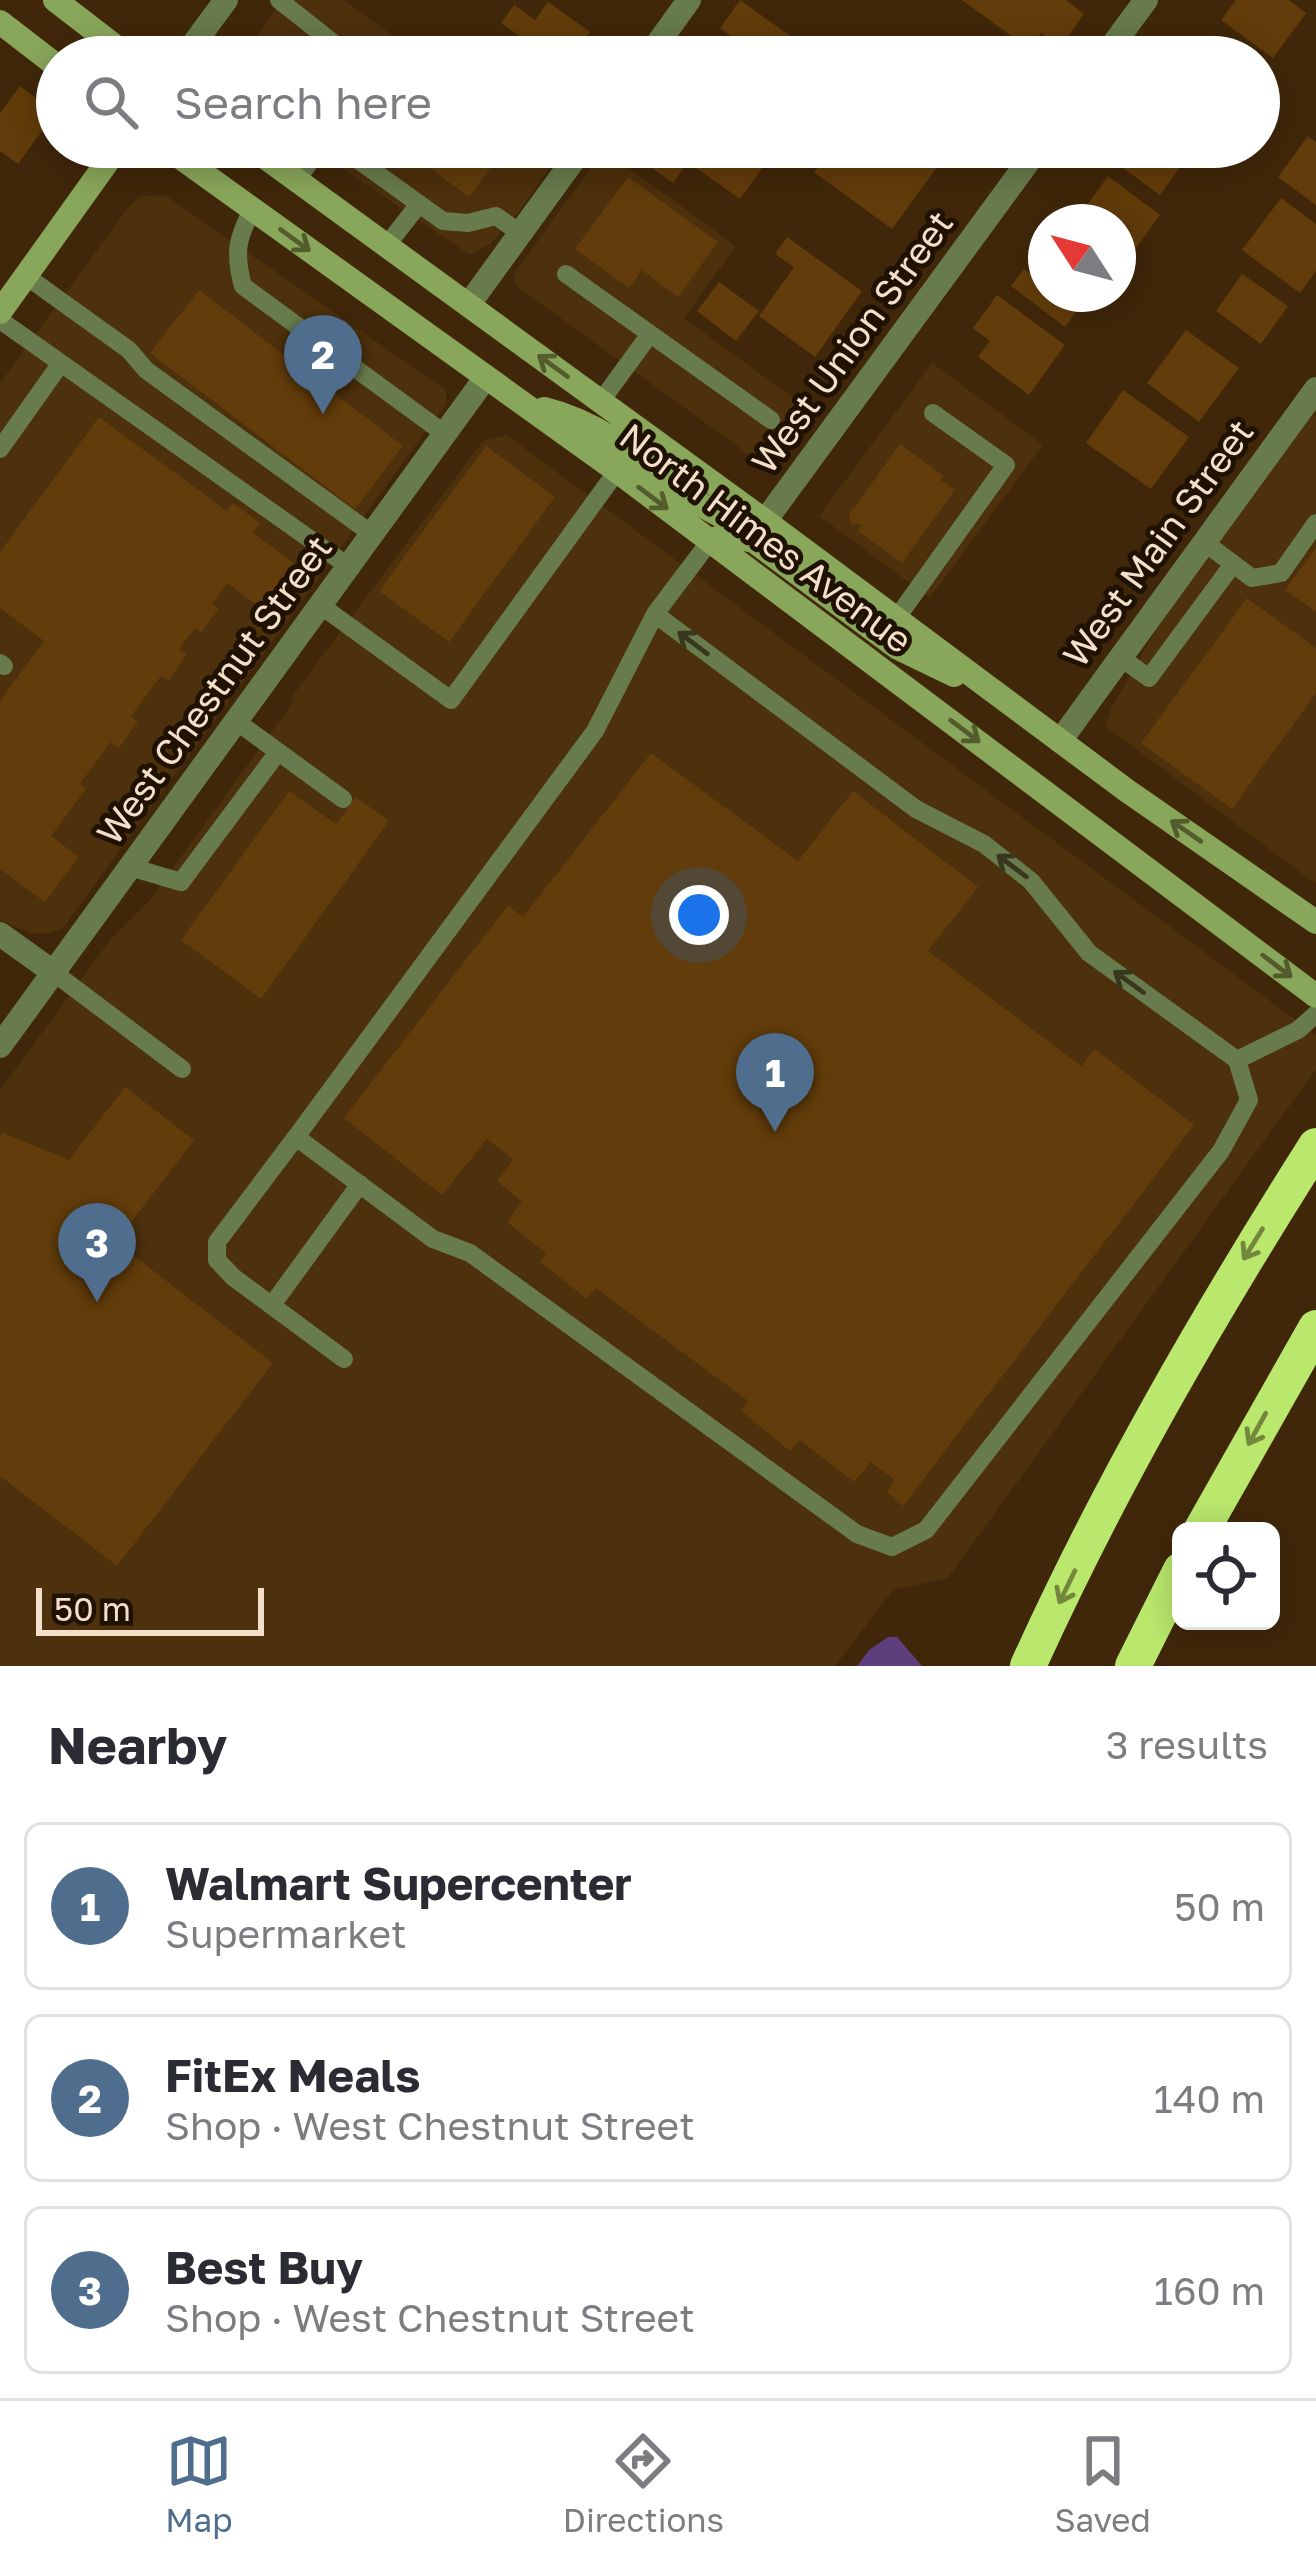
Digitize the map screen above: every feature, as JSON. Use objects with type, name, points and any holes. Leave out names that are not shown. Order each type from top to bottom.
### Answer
[{"type":"highway","points":[[1028,1666],[1178,1373],[1316,1146]]},
{"type":"highway","points":[[1206,1522],[1316,1328]]},
{"type":"highway","points":[[1133,1666],[1172,1588]]},
{"type":"street","points":[[55,0],[102,36]]},
{"type":"street","points":[[199,36],[226,0]]},
{"type":"street","points":[[663,36],[689,0]]},
{"type":"street","points":[[1119,36],[1146,0]]},
{"type":"street","points":[[0,22],[36,50]]},
{"type":"street","points":[[0,316],[103,168]]},
{"type":"street","name":"North Himes Avenue","points":[[195,168],[617,471],[1316,996]]},
{"type":"street","name":"North Himes Avenue","points":[[280,168],[1060,742],[1316,922]]},
{"type":"street","points":[[469,304],[568,168]]},
{"type":"street","name":"West Union Street","points":[[765,521],[1024,168]]},
{"type":"street","name":"West Chestnut Street","points":[[0,1046],[486,377]]},
{"type":"street","name":"West Main Street","points":[[1060,742],[1204,542],[1312,404]]},
{"type":"street","points":[[524,405],[580,421],[610,437],[704,506],[735,522],[753,526],[765,521]]},
{"type":"street","points":[[710,541],[725,535],[754,541],[898,648],[959,678],[985,685]]},
{"type":"street","points":[[0,934],[53,972]]},
{"type":"lane","points":[[279,0],[324,36]]},
{"type":"lane","points":[[297,180],[305,168]]},
{"type":"lane","points":[[370,168],[443,221],[468,223],[496,216],[520,233]]},
{"type":"lane","points":[[387,245],[419,203]]},
{"type":"lane","points":[[253,209],[240,232],[237,264],[243,286],[445,434]]},
{"type":"lane","points":[[566,274],[771,420]]},
{"type":"lane","points":[[26,275],[129,350],[146,370],[372,534]]},
{"type":"lane","points":[[0,316],[348,566]]},
{"type":"lane","points":[[601,401],[650,334]]},
{"type":"lane","points":[[0,449],[61,363]]},
{"type":"lane","points":[[896,619],[1006,465],[933,412]]},
{"type":"lane","points":[[320,605],[452,700],[617,471]]},
{"type":"lane","points":[[1204,542],[1252,578],[1281,573],[1316,523]]},
{"type":"lane","points":[[344,1359],[233,1277],[217,1260],[217,1242],[595,731],[655,614],[710,541]]},
{"type":"lane","points":[[1120,657],[1149,678],[1233,564]]},
{"type":"lane","points":[[296,1137],[433,1239],[470,1253],[857,1534],[892,1547],[926,1530],[1221,1151],[1249,1100],[1238,1060],[1089,953],[1016,868],[984,844],[916,809],[655,614]]},
{"type":"lane","points":[[236,721],[343,799]]},
{"type":"lane","points":[[130,867],[181,882],[278,752]]},
{"type":"lane","points":[[53,972],[182,1069]]},
{"type":"lane","points":[[1238,1060],[1298,1030],[1316,1015]]},
{"type":"lane","points":[[272,1305],[360,1184]]},
{"type":"shaded area","points":[[282,0],[344,0],[394,36],[257,36]]},
{"type":"shaded area","points":[[342,168],[550,168],[515,217],[490,244],[470,255]]},
{"type":"shaded area","points":[[591,168],[629,168],[736,246],[684,318],[800,403],[758,461],[515,285],[515,272]]},
{"type":"shaded area","points":[[165,195],[446,390],[446,404],[66,924],[48,933],[29,933],[0,920],[0,383],[130,205],[140,196]]},
{"type":"shaded area","points":[[932,363],[1043,445],[930,598],[819,516]]},
{"type":"shaded area","points":[[1316,408],[1316,884],[1105,726],[1162,619]]},
{"type":"shaded area","points":[[507,435],[1316,1035],[1316,1069],[948,1578],[893,1590],[835,1666],[0,1666],[0,1090],[110,940],[148,902],[289,708],[293,695],[483,441]]},
{"type":"shaded area","points":[[888,1637],[897,1637],[922,1666],[857,1666]]},
{"type":"building","points":[[740,0],[790,36],[731,36],[720,28]]},
{"type":"building","points":[[962,0],[1066,0],[1084,14],[1068,36],[1011,36]]},
{"type":"building","points":[[1236,0],[1289,0],[1306,13],[1280,48],[1280,36],[1243,36],[1221,20]]},
{"type":"building","points":[[548,2],[590,32],[587,36],[519,36],[501,23],[514,5],[535,20]]},
{"type":"building","points":[[20,86],[36,98],[36,139],[18,164],[0,151],[0,113]]},
{"type":"building","points":[[1308,136],[1316,142],[1316,205],[1278,177]]},
{"type":"building","points":[[430,168],[490,168],[469,197]]},
{"type":"building","points":[[652,168],[684,168],[673,183]]},
{"type":"building","points":[[696,168],[762,168],[740,199]]},
{"type":"building","points":[[817,168],[937,168],[892,229],[814,172]]},
{"type":"building","points":[[1123,168],[1179,168],[1160,195]]},
{"type":"building","points":[[1108,176],[1160,215],[1136,248],[1136,204],[1088,204]]},
{"type":"building","points":[[628,177],[718,242],[678,297],[642,270],[629,288],[575,249]]},
{"type":"building","points":[[1281,198],[1316,224],[1316,271],[1300,293],[1242,250]]},
{"type":"building","points":[[787,237],[862,291],[815,357],[759,316],[794,267],[775,254]]},
{"type":"building","points":[[1024,269],[1028,272],[1028,299],[1011,286]]},
{"type":"building","points":[[1242,274],[1288,306],[1261,344],[1216,311]]},
{"type":"building","points":[[719,282],[759,311],[736,341],[697,311]]},
{"type":"building","points":[[199,290],[403,446],[355,509],[150,353]]},
{"type":"building","points":[[997,295],[1065,345],[1029,395],[978,357],[990,341],[973,328]]},
{"type":"building","points":[[1045,312],[1076,312],[1065,327]]},
{"type":"building","points":[[1186,330],[1239,368],[1199,422],[1147,383]]},
{"type":"building","points":[[1123,390],[1189,437],[1151,489],[1086,443]]},
{"type":"building","points":[[99,417],[227,511],[233,503],[260,523],[253,533],[294,563],[261,608],[227,583],[212,604],[219,609],[201,633],[195,628],[179,649],[187,654],[168,681],[161,676],[131,716],[138,722],[119,748],[111,742],[80,784],[86,789],[51,836],[79,857],[45,902],[0,869],[0,701],[44,641],[0,608],[0,552]]},
{"type":"building","points":[[900,444],[944,476],[941,480],[955,490],[902,563],[858,531],[862,525],[851,523],[849,516]]},
{"type":"building","points":[[486,446],[555,497],[449,642],[379,591]]},
{"type":"building","points":[[1316,548],[1316,612],[1285,590]]},
{"type":"building","points":[[1247,598],[1316,648],[1316,693],[1232,809],[1141,743]]},
{"type":"building","points":[[651,753],[798,861],[853,791],[978,887],[928,951],[1081,1066],[1095,1049],[1194,1125],[903,1506],[887,1492],[895,1480],[871,1462],[854,1482],[800,1440],[790,1451],[741,1411],[748,1401],[596,1288],[587,1299],[540,1262],[546,1253],[507,1222],[522,1202],[497,1181],[513,1159],[487,1139],[442,1195],[344,1118],[508,905],[523,917]]},
{"type":"building","points":[[289,791],[336,824],[356,797],[389,821],[261,999],[181,940]]},
{"type":"building","points":[[125,1087],[194,1140],[116,1242],[273,1363],[117,1566],[0,1476],[0,1136],[3,1133],[69,1160]]},
{"type":"place","name":"FitEx Meals","points":[[323,414]]},
{"type":"place","name":"Walmart Supercenter","points":[[775,1132]]},
{"type":"place","name":"Best Buy","points":[[97,1302]]}]
